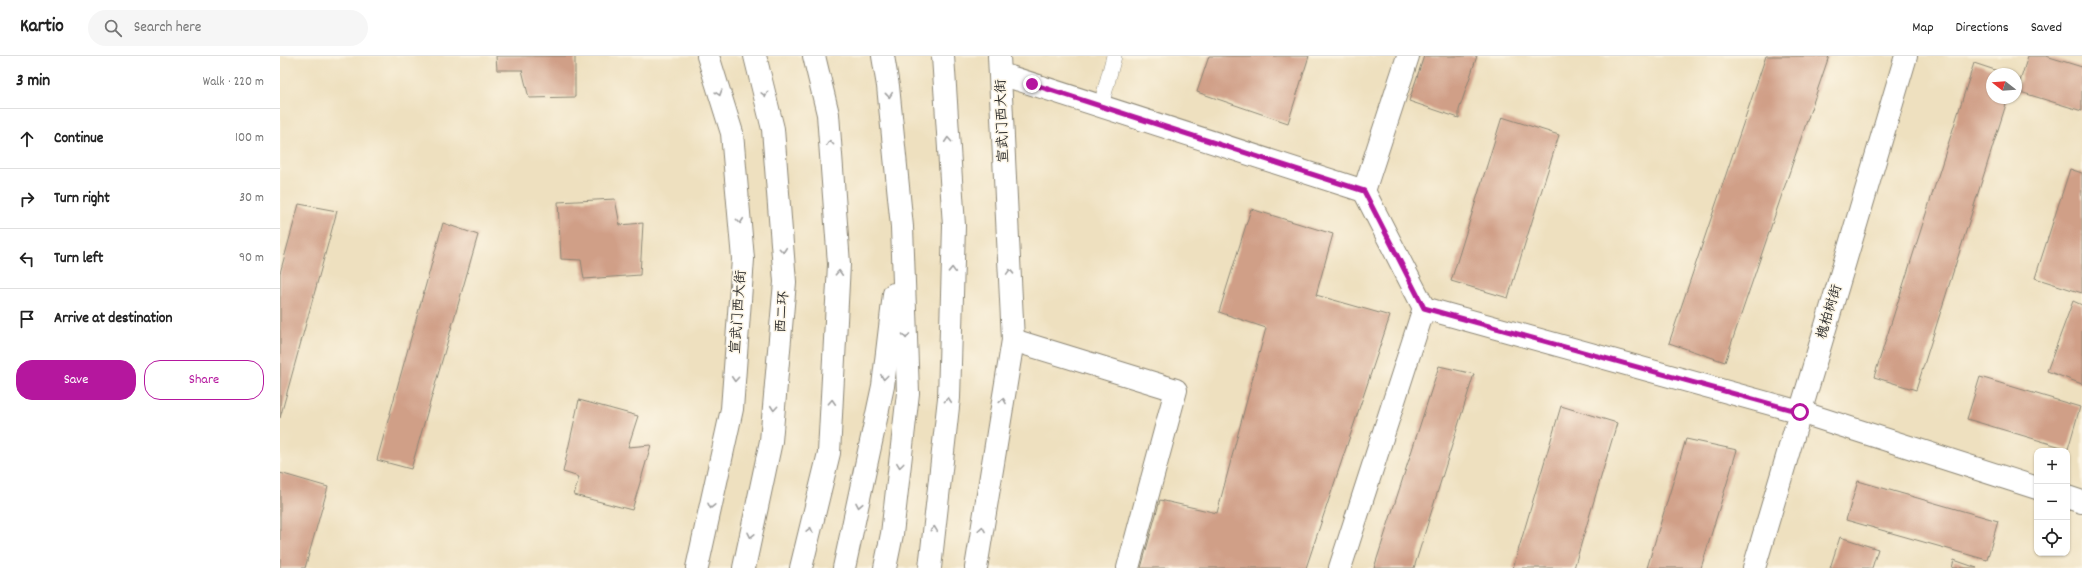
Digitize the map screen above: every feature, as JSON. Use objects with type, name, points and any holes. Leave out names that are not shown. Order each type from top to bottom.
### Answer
[{"type":"main road","name":"宣武门西大街","points":[[697,568],[732,409],[743,259],[732,133],[708,56]]},
{"type":"main road","name":"西二环","points":[[744,568],[771,441],[786,282],[773,129],[755,56]]},
{"type":"main road","points":[[801,568],[829,453],[839,264],[828,114],[814,56]]},
{"type":"main road","points":[[883,56],[888,86],[902,227],[908,393],[892,534],[885,568]]},
{"type":"main road","points":[[930,568],[948,398],[954,234],[943,56]]},
{"type":"main road","points":[[1364,191],[1408,56]]},
{"type":"main road","name":"槐柏树街","points":[[1754,568],[1906,56]]},
{"type":"main road","name":"宣武门西大街","points":[[976,568],[1013,340],[1000,65]]},
{"type":"main road","points":[[1000,65],[1101,106],[1364,191],[1424,308],[1340,568]]},
{"type":"main road","points":[[844,568],[883,386],[902,227]]},
{"type":"main road","points":[[1424,308],[1800,412],[2034,487]]},
{"type":"main road","points":[[1013,340],[1176,390],[1128,568]]},
{"type":"main road","points":[[2070,498],[2082,502]]},
{"type":"lane","points":[[1101,106],[1114,56]]},
{"type":"building","points":[[496,56],[575,56],[575,97],[529,98],[522,70],[497,70]]},
{"type":"building","points":[[1209,56],[1309,56],[1288,123],[1197,92]]},
{"type":"building","points":[[1424,56],[1477,56],[1459,110],[1459,118],[1409,101]]},
{"type":"building","points":[[1766,56],[1829,56],[1725,362],[1669,343]]},
{"type":"building","points":[[2028,56],[2046,56],[2082,67],[2082,111],[2022,93],[2022,75]]},
{"type":"building","points":[[1974,63],[1989,68],[1986,68],[1986,104],[2006,104],[1916,390],[1874,377]]},
{"type":"building","points":[[1502,117],[1559,135],[1508,298],[1451,281]]},
{"type":"building","points":[[2070,169],[2082,173],[2082,293],[2035,278]]},
{"type":"building","points":[[615,199],[620,225],[643,223],[640,275],[584,279],[581,260],[561,259],[558,202]]},
{"type":"building","points":[[299,204],[337,211],[280,418],[280,273]]},
{"type":"building","points":[[1251,209],[1333,234],[1316,295],[1390,316],[1306,568],[1141,568],[1160,500],[1217,513],[1266,328],[1219,312]]},
{"type":"building","points":[[443,223],[478,235],[411,469],[377,460]]},
{"type":"building","points":[[2073,301],[2082,305],[2082,384],[2047,371]]},
{"type":"building","points":[[1439,366],[1474,374],[1414,568],[1374,568]]},
{"type":"building","points":[[1980,377],[2080,407],[2068,448],[1967,419]]},
{"type":"building","points":[[579,400],[638,416],[628,447],[651,445],[632,510],[574,495],[579,477],[563,472]]},
{"type":"building","points":[[1561,406],[1617,423],[1574,568],[1513,568]]},
{"type":"building","points":[[1686,439],[1737,450],[1701,568],[1647,568]]},
{"type":"building","points":[[280,473],[328,487],[305,568],[280,568]]},
{"type":"building","points":[[1858,481],[1998,521],[1987,560],[1846,520]]},
{"type":"building","points":[[1840,537],[1878,549],[1872,568],[1830,568]]},
{"type":"building","points":[[1954,560],[1977,568],[1952,568]]},
{"type":"route","points":[[1032,84],[1364,191],[1424,308],[1800,412]]}]
